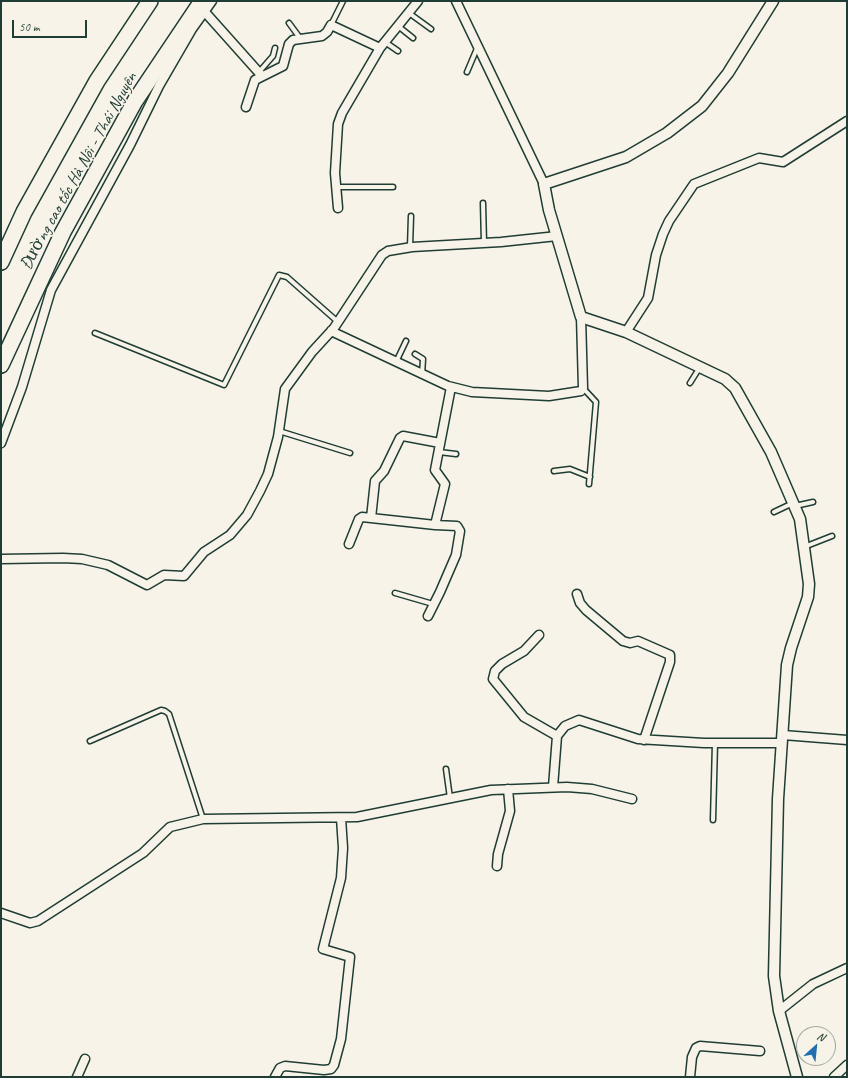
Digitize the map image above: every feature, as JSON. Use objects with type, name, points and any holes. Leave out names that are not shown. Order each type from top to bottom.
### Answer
[{"type":"highway","name":"Đường cao tốc Hà Nội - Thái Nguyên","points":[[1,262],[24,212],[97,81],[150,1]]},
{"type":"highway","name":"Đường cao tốc Hà Nội - Thái Nguyên","points":[[1,365],[71,218],[135,101],[203,6]]},
{"type":"street","points":[[1,443],[22,387],[51,290],[130,145],[159,86],[203,6],[212,1]]},
{"type":"street","points":[[338,208],[335,173],[338,124],[342,113],[382,45],[418,1]]},
{"type":"street","points":[[331,331],[422,375],[451,387],[472,392],[548,396],[581,391],[583,388],[580,317],[544,184],[456,1]]},
{"type":"street","points":[[544,184],[626,157],[667,133],[702,106],[728,73],[773,1]]},
{"type":"street","points":[[203,6],[260,74]]},
{"type":"street","points":[[246,107],[255,80],[260,74],[283,66],[291,41],[300,38],[322,36],[327,32],[331,25],[382,45]]},
{"type":"street","points":[[626,332],[648,298],[656,255],[663,234],[669,221],[694,184],[759,158],[782,162],[847,121]]},
{"type":"street","points":[[1,559],[82,559],[108,565],[147,585],[164,576],[184,576],[204,552],[230,535],[246,515],[268,474],[279,431],[285,389],[312,352],[338,322],[382,255],[388,250],[410,247],[484,243],[557,236]]},
{"type":"street","points":[[580,317],[626,332],[725,379],[735,388],[771,452],[800,519],[809,584],[808,598],[791,648],[787,665],[778,799],[774,976],[779,1011],[797,1077]]},
{"type":"street","points":[[435,525],[446,484],[435,470],[451,387]]},
{"type":"street","points":[[371,518],[375,481],[384,471],[400,438],[403,436],[440,443]]},
{"type":"street","points":[[350,544],[359,519],[371,518],[456,526],[460,531],[456,555],[428,616]]},
{"type":"street","points":[[577,594],[580,603],[586,610],[623,641],[630,643],[638,641],[670,655],[670,662],[644,740]]},
{"type":"street","points":[[539,635],[531,645],[495,671],[493,679],[524,717],[557,736]]},
{"type":"street","points":[[553,787],[557,736],[565,726],[579,720],[644,740],[715,743],[782,739],[847,740]]},
{"type":"street","points":[[1,913],[30,922],[38,922],[143,853],[170,827],[204,819],[341,818],[371,815],[491,790],[553,787],[592,789],[632,799]]},
{"type":"street","points":[[497,866],[498,854],[510,811],[508,790]]},
{"type":"street","points":[[274,1077],[280,1068],[285,1066],[324,1074],[334,1065],[341,1039],[350,956],[347,954],[326,952],[323,949],[342,878],[344,848],[341,818]]},
{"type":"street","points":[[779,1011],[813,984],[847,968]]},
{"type":"street","points":[[690,1077],[694,1052],[700,1046],[760,1051]]},
{"type":"street","points":[[77,1077],[85,1059]]},
{"type":"street","points":[[834,1077],[847,1065]]},
{"type":"lane","points":[[331,25],[343,1]]},
{"type":"lane","points":[[409,12],[431,28]]},
{"type":"lane","points":[[289,23],[300,38]]},
{"type":"lane","points":[[398,26],[414,38]]},
{"type":"lane","points":[[382,45],[398,51]]},
{"type":"lane","points":[[467,72],[478,46]]},
{"type":"lane","points":[[260,74],[271,60],[275,48]]},
{"type":"lane","points":[[336,187],[393,187]]},
{"type":"lane","points":[[482,203],[484,243]]},
{"type":"lane","points":[[410,247],[412,216]]},
{"type":"lane","points":[[95,333],[224,386],[279,275],[287,277],[338,322]]},
{"type":"lane","points":[[396,363],[406,341]]},
{"type":"lane","points":[[415,354],[423,359],[422,375]]},
{"type":"lane","points":[[690,383],[700,367]]},
{"type":"lane","points":[[583,388],[596,402],[589,484]]},
{"type":"lane","points":[[279,431],[350,453]]},
{"type":"lane","points":[[438,451],[456,454]]},
{"type":"lane","points":[[554,471],[570,468],[590,477]]},
{"type":"lane","points":[[774,512],[794,504],[813,502]]},
{"type":"lane","points":[[804,548],[832,536]]},
{"type":"lane","points":[[395,594],[434,604]]},
{"type":"lane","points":[[90,741],[161,710],[165,711],[172,723],[204,819]]},
{"type":"lane","points":[[713,820],[715,743]]},
{"type":"lane","points":[[446,769],[450,798]]}]
